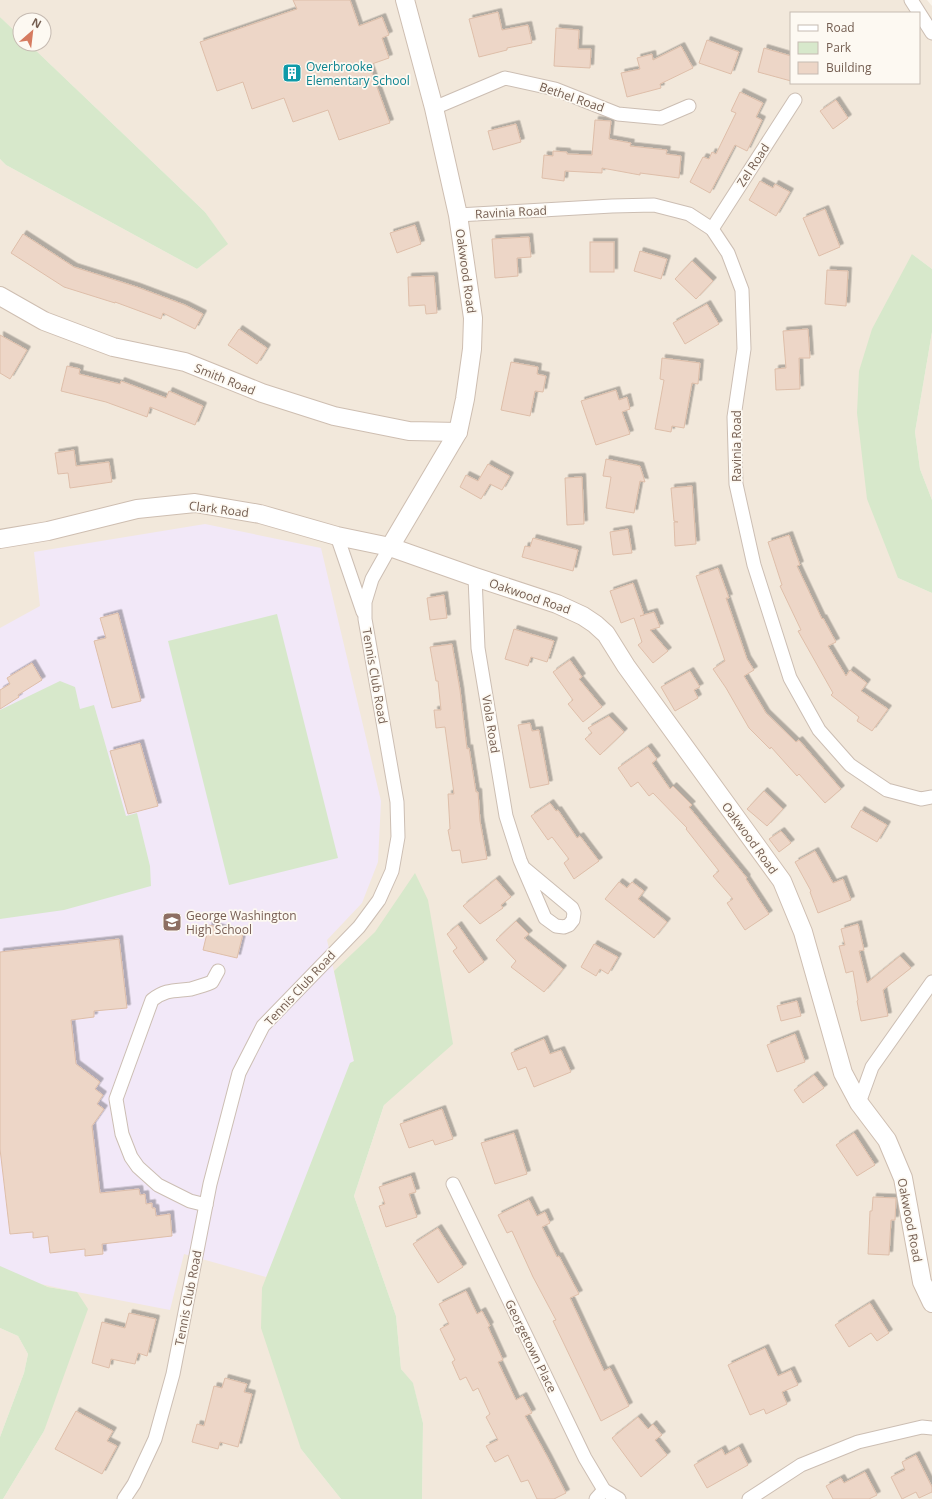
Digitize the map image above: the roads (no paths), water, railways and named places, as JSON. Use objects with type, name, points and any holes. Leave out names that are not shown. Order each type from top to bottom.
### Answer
[{"type":"main road","name":"Oakwood Road","points":[[405,0],[434,108],[458,215],[473,318],[472,349],[465,399],[458,432],[390,547],[475,578],[557,604],[583,616],[606,634],[626,666],[782,881],[803,932],[843,1073],[859,1103],[887,1140],[903,1178],[922,1282],[932,1303]]},
{"type":"main road","name":"Smith Road","points":[[0,296],[44,321],[113,347],[185,362],[262,394],[334,416],[409,431],[458,432]]},
{"type":"main road","name":"Clark Road","points":[[0,539],[48,531],[137,509],[195,503],[260,514],[337,536],[390,547]]},
{"type":"street","points":[[911,0],[919,12]]},
{"type":"street","points":[[920,14],[932,33]]},
{"type":"street","name":"Bethel Road","points":[[434,108],[505,78],[555,89],[618,114],[661,118],[689,106]]},
{"type":"street","name":"Zel Road","points":[[712,229],[795,100]]},
{"type":"street","name":"Ravinia Road","points":[[458,215],[654,205],[689,214],[712,229],[728,253],[742,290],[744,349],[734,417],[736,484],[754,565],[790,678],[819,730],[850,765],[888,790],[920,799],[932,797]]},
{"type":"street","name":"Tennis Club Road","points":[[337,536],[366,619]]},
{"type":"street","name":"Tennis Club Road","points":[[124,1499],[134,1484],[155,1439],[173,1374],[210,1184],[239,1073],[263,1026],[359,927],[379,900],[392,871],[398,837],[397,802],[366,619],[365,602],[372,579],[390,547]]},
{"type":"street","name":"Viola Road","points":[[475,578],[478,648],[506,816],[524,868]]},
{"type":"street","points":[[206,1205],[190,1201],[158,1185],[138,1167],[131,1157],[122,1134],[116,1099],[152,1000],[159,994],[167,991],[194,988],[212,982],[218,971]]},
{"type":"street","points":[[859,1103],[872,1067],[932,982]]},
{"type":"street","name":"Georgetown Place","points":[[453,1184],[585,1458],[600,1494],[619,1499]]},
{"type":"street","points":[[749,1499],[801,1465],[858,1442],[922,1427],[932,1428]]},
{"type":"place","name":"Overbrooke Elementary School","points":[[292,73]]},
{"type":"place","name":"George Washington High School","points":[[172,922]]}]
